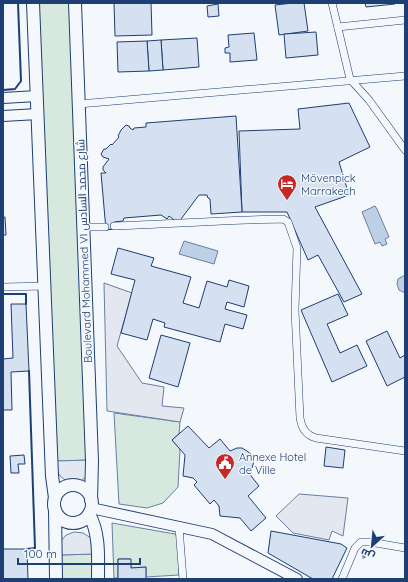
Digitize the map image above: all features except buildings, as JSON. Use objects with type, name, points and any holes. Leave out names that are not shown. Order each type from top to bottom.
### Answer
[{"type":"main road","points":[[34,3],[52,476],[55,498],[56,579]]},
{"type":"main road","name":"Boulevard Mohammed VI شارع محمد السادس","points":[[75,3],[92,461],[90,507],[97,534],[98,579]]},
{"type":"main road","points":[[55,498],[61,490],[74,486],[83,489],[88,494],[90,507],[83,520],[72,523],[62,519],[55,510]]},
{"type":"street","points":[[332,3],[350,80],[369,100],[405,150]]},
{"type":"street","points":[[338,27],[405,20]]},
{"type":"street","points":[[79,104],[405,76]]},
{"type":"street","points":[[3,98],[37,96]]},
{"type":"street","points":[[3,116],[38,114]]},
{"type":"street","points":[[114,226],[179,224],[221,220],[283,219],[288,222],[297,248],[295,323],[300,418],[304,429],[307,434],[316,438],[405,451]]},
{"type":"street","points":[[83,227],[105,227]]},
{"type":"street","points":[[3,286],[45,286]]},
{"type":"street","points":[[90,507],[207,533],[218,537],[297,579]]},
{"type":"street","points":[[179,527],[183,579]]},
{"type":"street","points":[[342,579],[355,548],[363,541],[405,548]]},
{"type":"shaded area","points":[[38,3],[72,3],[90,460],[56,461]]},
{"type":"shaded area","points":[[104,283],[132,293],[117,346],[142,383],[164,387],[162,406],[184,408],[180,422],[107,411]]},
{"type":"shaded area","points":[[114,413],[180,422],[179,434],[172,440],[180,449],[178,487],[163,503],[147,508],[119,504]]},
{"type":"shaded area","points":[[90,460],[87,476],[81,481],[75,483],[68,482],[58,473],[56,461]]},
{"type":"shaded area","points":[[299,494],[348,498],[343,536],[332,531],[329,540],[293,533],[276,516]]},
{"type":"shaded area","points":[[112,523],[175,534],[178,537],[179,575],[146,577],[146,567],[131,568],[130,559],[118,559],[118,578],[114,578]]},
{"type":"shaded area","points":[[74,532],[83,533],[91,538],[94,554],[60,555],[61,541],[66,535]]},
{"type":"shaded area","points":[[94,554],[94,579],[61,579],[60,555]]},
{"type":"water","points":[[375,206],[389,237],[385,239],[387,244],[382,246],[380,242],[375,244],[362,212]]},
{"type":"water","points":[[184,241],[218,251],[214,264],[179,254]]},
{"type":"water","points":[[405,275],[405,293],[399,290],[397,284],[398,279]]},
{"type":"wall","points":[[3,90],[15,89],[21,81],[18,3]]},
{"type":"wall","points":[[3,294],[26,294],[26,304]]},
{"type":"wall","points":[[27,549],[35,548],[29,371]]},
{"type":"place","name":"Mövenpick Marrakech","points":[[287,201]]},
{"type":"place","name":"Annexe Hotel de Ville","points":[[225,480]]}]
